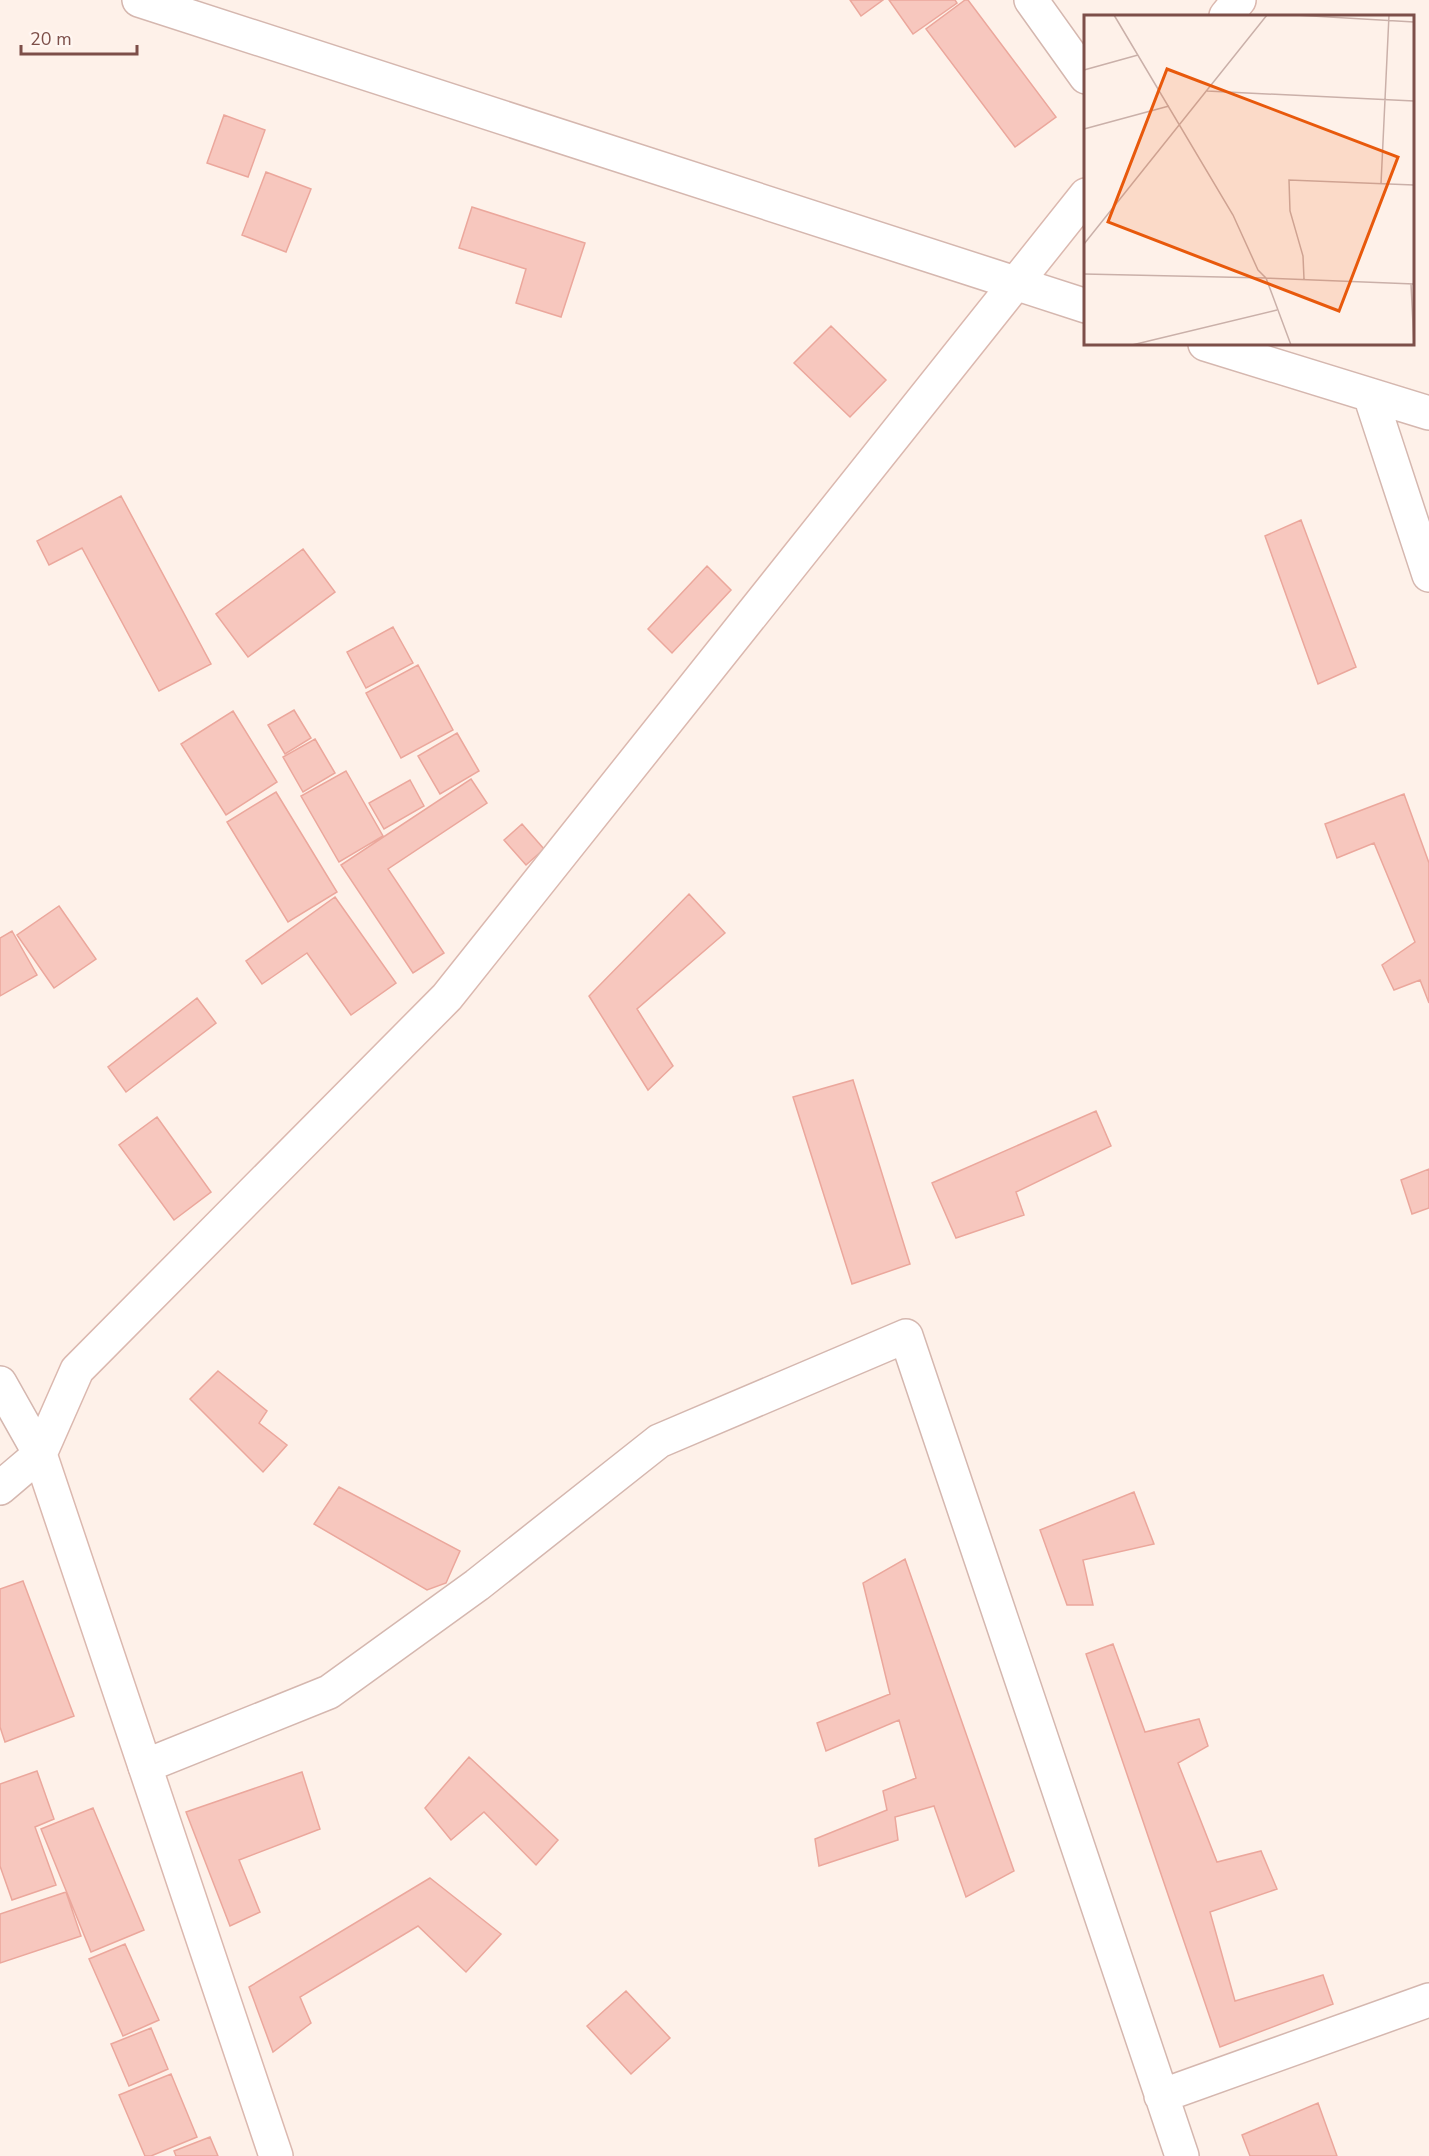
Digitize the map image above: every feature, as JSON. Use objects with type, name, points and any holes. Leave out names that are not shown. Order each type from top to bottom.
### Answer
[{"type":"street","points":[[139,0],[1084,305]]},
{"type":"street","points":[[1031,0],[1084,74]]},
{"type":"street","points":[[1227,15],[1239,0]]},
{"type":"street","points":[[0,1488],[40,1454],[77,1370],[447,997],[1084,198]]},
{"type":"street","points":[[1208,345],[1429,413]]},
{"type":"street","points":[[1370,395],[1429,575]]},
{"type":"street","points":[[145,1766],[329,1692],[477,1586],[659,1441],[906,1336],[1182,2156]]},
{"type":"street","points":[[0,1383],[40,1454],[276,2156]]},
{"type":"street","points":[[1161,2096],[1429,2000]]},
{"type":"building","points":[[850,0],[883,0],[861,16]]},
{"type":"building","points":[[889,0],[955,0],[957,3],[913,34]]},
{"type":"building","points":[[968,0],[1056,117],[1015,147],[926,29]]},
{"type":"building","points":[[224,115],[265,130],[248,177],[207,163]]},
{"type":"building","points":[[266,172],[311,189],[286,252],[242,235]]},
{"type":"building","points":[[472,207],[585,243],[561,317],[516,303],[526,269],[459,248]]},
{"type":"building","points":[[831,326],[886,380],[850,417],[794,363]]},
{"type":"building","points":[[121,496],[211,664],[159,691],[82,548],[49,565],[37,541]]},
{"type":"building","points":[[1301,520],[1356,667],[1318,684],[1265,536]]},
{"type":"building","points":[[303,549],[335,592],[248,657],[216,614]]},
{"type":"building","points":[[707,566],[731,590],[672,653],[648,629]]},
{"type":"building","points":[[393,627],[413,663],[366,688],[347,652]]},
{"type":"building","points":[[418,665],[453,730],[401,758],[366,693]]},
{"type":"building","points":[[294,710],[311,738],[285,754],[268,725]]},
{"type":"building","points":[[233,711],[277,782],[226,815],[181,744]]},
{"type":"building","points":[[457,733],[479,771],[440,794],[418,756]]},
{"type":"building","points":[[315,739],[335,773],[303,792],[283,757]]},
{"type":"building","points":[[346,771],[383,836],[339,862],[301,796]]},
{"type":"building","points":[[471,779],[487,803],[388,869],[444,953],[413,973],[341,865]]},
{"type":"building","points":[[410,780],[424,806],[384,829],[369,803]]},
{"type":"building","points":[[276,792],[337,892],[288,922],[227,822]]},
{"type":"building","points":[[1404,794],[1429,863],[1429,1003],[1420,980],[1394,990],[1382,965],[1415,942],[1374,843],[1337,858],[1325,824]]},
{"type":"building","points":[[522,824],[544,849],[526,865],[504,840]]},
{"type":"building","points":[[689,894],[725,933],[637,1009],[673,1066],[648,1090],[589,996]]},
{"type":"building","points":[[335,897],[396,983],[351,1015],[307,953],[262,984],[246,961]]},
{"type":"building","points":[[59,906],[96,959],[54,988],[17,935]]},
{"type":"building","points":[[12,931],[37,975],[0,996],[0,938]]},
{"type":"building","points":[[197,998],[216,1023],[126,1092],[108,1067]]},
{"type":"building","points":[[853,1080],[910,1264],[852,1284],[793,1097]]},
{"type":"building","points":[[1096,1111],[1111,1146],[1016,1192],[1024,1215],[956,1238],[932,1183]]},
{"type":"building","points":[[157,1117],[211,1192],[174,1220],[119,1145]]},
{"type":"building","points":[[1429,1169],[1429,1208],[1412,1214],[1401,1180]]},
{"type":"building","points":[[218,1371],[267,1411],[259,1423],[287,1445],[263,1472],[190,1399]]},
{"type":"building","points":[[339,1487],[460,1551],[446,1583],[427,1590],[314,1524]]},
{"type":"building","points":[[1134,1492],[1154,1544],[1083,1560],[1093,1605],[1067,1605],[1040,1530]]},
{"type":"building","points":[[905,1559],[1014,1871],[966,1897],[934,1806],[895,1817],[898,1840],[819,1866],[815,1839],[887,1810],[883,1791],[916,1778],[899,1720],[826,1751],[817,1723],[890,1694],[863,1583]]},
{"type":"building","points":[[23,1581],[74,1716],[5,1742],[0,1727],[0,1589]]},
{"type":"building","points":[[1113,1644],[1145,1732],[1199,1719],[1208,1746],[1178,1763],[1217,1862],[1261,1851],[1277,1889],[1210,1912],[1235,2001],[1323,1975],[1333,2004],[1220,2047],[1086,1654]]},
{"type":"building","points":[[469,1757],[558,1840],[536,1865],[484,1812],[451,1840],[425,1808]]},
{"type":"building","points":[[37,1771],[54,1819],[35,1827],[56,1885],[12,1900],[0,1866],[0,1784]]},
{"type":"building","points":[[302,1772],[320,1829],[239,1860],[260,1912],[230,1926],[186,1812]]},
{"type":"building","points":[[93,1808],[144,1930],[91,1952],[41,1829]]},
{"type":"building","points":[[430,1878],[501,1934],[466,1972],[418,1926],[300,1997],[311,2023],[273,2052],[249,1987]]},
{"type":"building","points":[[66,1892],[81,1936],[0,1963],[0,1914]]},
{"type":"building","points":[[125,1944],[159,2020],[123,2036],[89,1959]]},
{"type":"building","points":[[626,1991],[670,2038],[631,2074],[587,2026]]},
{"type":"building","points":[[151,2028],[168,2069],[129,2086],[111,2044]]},
{"type":"building","points":[[171,2074],[197,2137],[151,2156],[145,2156],[119,2095]]},
{"type":"building","points":[[1318,2103],[1337,2156],[1250,2156],[1242,2135]]},
{"type":"building","points":[[210,2137],[218,2156],[176,2156],[174,2151]]}]
